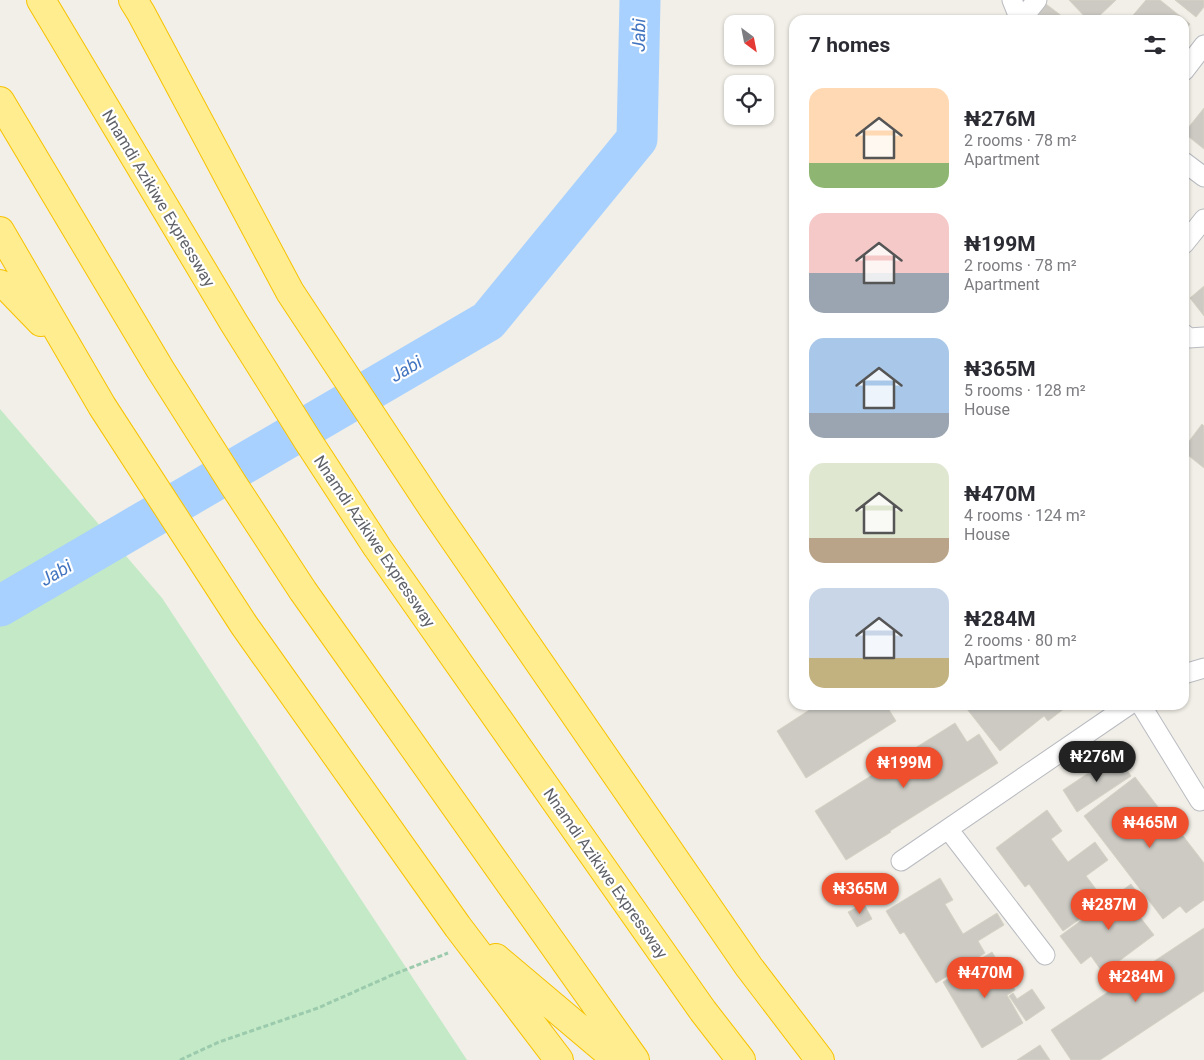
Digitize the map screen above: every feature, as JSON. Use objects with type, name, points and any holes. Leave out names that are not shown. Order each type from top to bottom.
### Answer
[{"type":"highway","name":"Nnamdi Azikiwe Expressway","points":[[41,0],[234,323],[377,547],[703,1012],[741,1060]]},
{"type":"highway","points":[[139,4],[290,292],[434,510],[749,967],[820,1060]]},
{"type":"highway","points":[[0,100],[160,369],[303,591],[635,1060]]},
{"type":"highway","points":[[0,231],[102,406],[244,625],[465,935],[559,1060]]},
{"type":"highway","points":[[0,284],[8,288],[73,356]]},
{"type":"highway","points":[[465,935],[617,1060]]},
{"type":"street","points":[[1012,0],[1019,15]]},
{"type":"street","points":[[1025,15],[1037,0]]},
{"type":"street","points":[[1189,64],[1204,44]]},
{"type":"street","points":[[1189,166],[1204,177]]},
{"type":"street","points":[[1189,238],[1204,220]]},
{"type":"street","points":[[1189,338],[1204,337]]},
{"type":"street","points":[[1189,672],[1204,668]]},
{"type":"street","points":[[901,861],[1122,710]]},
{"type":"street","points":[[1144,710],[1200,801]]},
{"type":"street","points":[[948,829],[1045,956]]},
{"type":"path","points":[[180,1060],[220,1042],[318,1008],[392,976],[465,935]]},
{"type":"green space","points":[[0,409],[162,598],[467,1060],[0,1060]]},
{"type":"building","points":[[1069,0],[1116,0],[1100,15],[1083,15]]},
{"type":"building","points":[[1146,0],[1160,0],[1179,15],[1133,15]]},
{"type":"building","points":[[1175,0],[1204,0],[1204,7],[1196,17]]},
{"type":"building","points":[[1046,4],[1060,15],[1038,15]]},
{"type":"building","points":[[1204,108],[1204,149],[1189,137],[1189,127]]},
{"type":"building","points":[[1204,286],[1204,316],[1190,298]]},
{"type":"building","points":[[1202,424],[1204,426],[1204,468],[1189,456],[1189,441]]},
{"type":"building","points":[[809,710],[889,710],[896,721],[806,778],[777,731]]},
{"type":"building","points":[[968,710],[1062,710],[1048,721],[1044,716],[1000,751]]},
{"type":"building","points":[[955,723],[967,742],[979,734],[998,763],[846,860],[815,811]]},
{"type":"building","points":[[1117,754],[1131,776],[1077,812],[1063,790]]},
{"type":"building","points":[[1135,777],[1204,863],[1204,900],[1186,913],[1180,906],[1163,919],[1084,816]]},
{"type":"building","points":[[1047,810],[1062,831],[1051,839],[1068,862],[1095,842],[1108,860],[1086,876],[1105,901],[1063,931],[1029,884],[1025,887],[996,848]]},
{"type":"building","points":[[940,878],[953,900],[945,904],[963,934],[997,913],[1004,925],[978,941],[985,953],[936,983],[904,932],[900,934],[886,911]]},
{"type":"building","points":[[1131,884],[1143,901],[1133,908],[1154,935],[1103,973],[1091,956],[1081,964],[1060,936]]},
{"type":"building","points":[[864,904],[872,919],[857,927],[848,912]]},
{"type":"building","points":[[1204,928],[1204,991],[1100,1060],[1071,1060],[1051,1030]]},
{"type":"building","points":[[992,952],[1015,990],[1007,995],[1023,1023],[982,1048],[943,982]]},
{"type":"building","points":[[1032,989],[1045,1008],[1026,1021],[1009,996],[1013,993],[1017,999]]},
{"type":"building","points":[[1040,1045],[1050,1060],[1017,1060]]},
{"type":"waterway","name":"Jabi","points":[[0,606],[488,321],[637,139],[640,0]]}]
